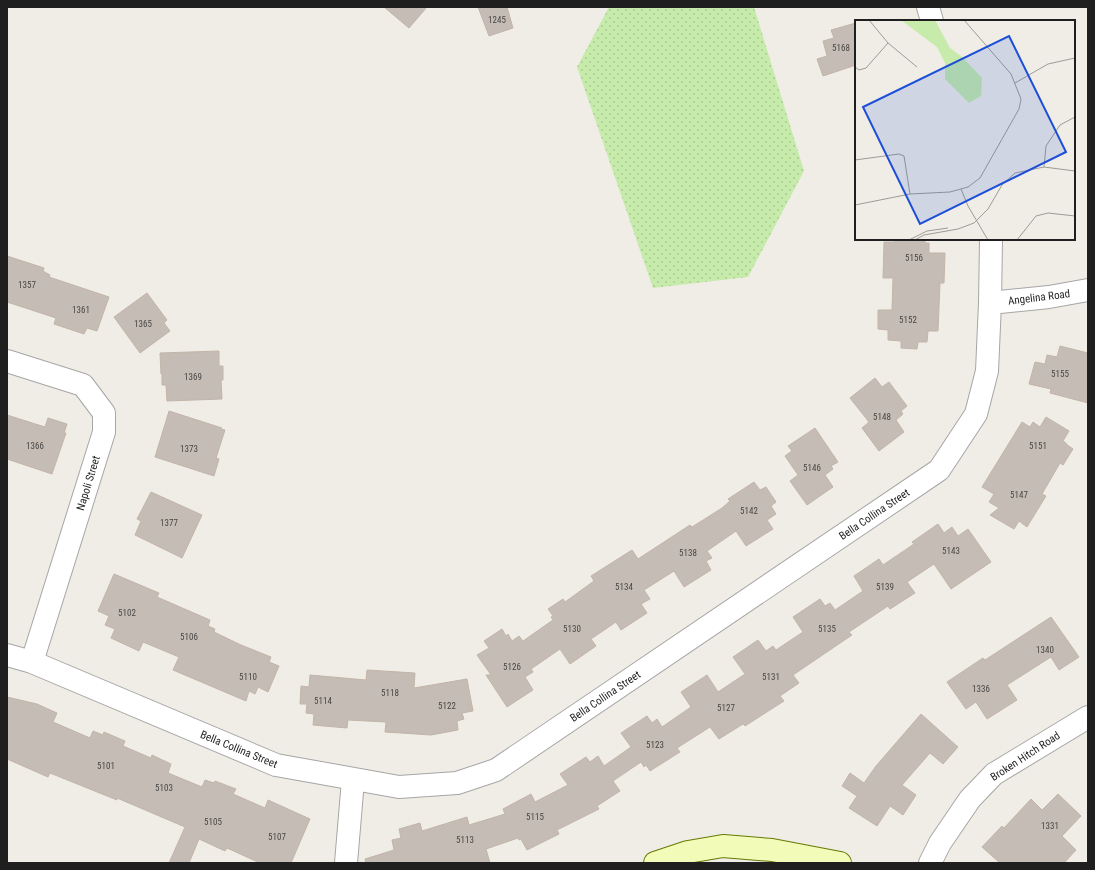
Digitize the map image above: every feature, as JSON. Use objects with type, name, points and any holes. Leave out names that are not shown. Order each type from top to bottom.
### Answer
[{"type":"street","points":[[928,7],[932,20]]},
{"type":"street","name":"Bella Collina Street","points":[[7,655],[32,662],[276,765],[353,780],[399,787],[457,783],[496,770],[939,470],[976,414],[987,371],[990,303],[990,240]]},
{"type":"street","name":"Angelina Road","points":[[990,303],[1049,297],[1088,290]]},
{"type":"street","name":"Napoli Street","points":[[7,361],[83,385],[104,413],[104,432],[32,662]]},
{"type":"street","name":"Broken Hitch Road","points":[[930,863],[940,843],[970,799],[994,774],[1088,717]]},
{"type":"street","points":[[346,863],[353,780]]},
{"type":"street","points":[[655,863],[688,852],[723,846],[772,850],[840,863]]},
{"type":"green space","points":[[609,7],[754,7],[804,171],[748,277],[653,288],[577,67]]},
{"type":"building","points":[[384,7],[427,7],[409,28]]},
{"type":"building","points":[[478,7],[507,7],[513,28],[489,36]]},
{"type":"building","points":[[855,23],[855,65],[823,76],[817,59],[827,56],[823,41],[834,38],[831,30]]},
{"type":"building","points":[[895,240],[925,240],[925,243],[929,243],[929,253],[945,253],[944,283],[940,283],[938,331],[928,331],[927,342],[918,342],[917,349],[901,348],[901,341],[888,340],[888,330],[878,329],[878,310],[892,310],[893,278],[883,278],[884,242],[895,242]]},
{"type":"building","points":[[7,256],[44,268],[43,271],[50,275],[49,277],[109,297],[97,331],[87,328],[84,334],[54,324],[56,318],[7,302]]},
{"type":"building","points":[[147,293],[167,320],[164,323],[170,331],[140,353],[114,317]]},
{"type":"building","points":[[1060,346],[1088,353],[1088,403],[1050,393],[1051,389],[1029,384],[1035,362],[1045,364],[1047,355],[1057,357]]},
{"type":"building","points":[[219,351],[219,366],[223,366],[223,380],[221,380],[222,399],[167,401],[166,385],[162,385],[160,353]]},
{"type":"building","points":[[875,378],[882,387],[889,382],[907,406],[901,411],[903,414],[896,420],[904,432],[879,451],[862,428],[869,422],[850,398]]},
{"type":"building","points":[[169,411],[225,430],[216,458],[219,459],[214,476],[155,457]]},
{"type":"building","points":[[7,415],[45,427],[48,418],[67,424],[64,433],[66,433],[52,474],[7,459]]},
{"type":"building","points":[[1046,417],[1069,431],[1063,441],[1073,449],[1063,465],[1060,463],[1042,494],[1046,496],[1027,527],[1019,521],[1014,529],[990,515],[999,508],[989,502],[994,494],[982,487],[1022,422],[1030,427],[1033,422],[1040,427]]},
{"type":"building","points":[[815,428],[838,462],[831,466],[833,469],[825,475],[833,487],[807,505],[790,481],[798,475],[785,456],[792,451],[788,446]]},
{"type":"building","points":[[754,482],[760,490],[766,487],[776,502],[771,506],[776,514],[767,520],[773,529],[746,546],[736,531],[707,551],[712,558],[706,561],[711,570],[684,587],[674,571],[644,590],[650,599],[641,604],[647,613],[621,630],[616,622],[591,639],[596,646],[570,664],[560,649],[531,669],[533,672],[525,677],[533,690],[507,707],[486,675],[491,675],[477,655],[489,648],[484,641],[502,629],[506,636],[508,634],[512,641],[519,636],[523,641],[553,620],[551,617],[553,616],[548,609],[563,599],[565,602],[594,581],[591,576],[632,550],[638,559],[690,525],[692,527],[722,508],[730,501],[728,499]]},
{"type":"building","points":[[151,492],[202,515],[182,558],[135,535],[141,521],[137,519]]},
{"type":"building","points":[[938,524],[944,533],[952,527],[958,536],[968,529],[991,562],[951,589],[934,564],[907,582],[915,593],[890,609],[888,606],[849,632],[852,635],[793,675],[799,683],[780,696],[784,701],[745,726],[743,724],[719,739],[710,727],[677,748],[680,752],[650,771],[646,765],[644,767],[641,762],[613,781],[620,791],[597,806],[599,809],[557,830],[559,834],[527,850],[521,839],[519,840],[518,838],[486,849],[490,863],[366,863],[365,859],[394,850],[392,840],[401,838],[399,829],[420,823],[422,831],[467,817],[469,825],[505,814],[503,809],[531,794],[535,802],[568,785],[560,774],[586,757],[590,762],[598,756],[604,766],[631,747],[621,733],[647,716],[652,723],[657,719],[662,727],[691,707],[681,692],[707,675],[718,692],[745,674],[733,657],[758,640],[766,651],[773,646],[776,650],[803,632],[793,617],[820,599],[825,606],[830,603],[835,610],[863,591],[854,576],[879,559],[883,565],[914,544],[912,542]]},
{"type":"building","points":[[114,574],[159,593],[157,597],[210,620],[208,626],[215,629],[214,632],[271,657],[269,662],[279,666],[268,692],[258,687],[255,694],[249,691],[246,701],[173,670],[179,657],[143,642],[139,651],[111,638],[115,629],[105,625],[109,616],[98,611]]},
{"type":"building","points":[[1051,617],[1079,657],[1059,670],[1051,657],[1007,685],[1017,700],[987,719],[976,702],[966,709],[947,682],[983,658],[985,660]]},
{"type":"building","points":[[367,670],[415,673],[414,688],[467,679],[473,711],[462,713],[464,719],[457,721],[458,730],[431,735],[385,732],[386,722],[348,720],[347,728],[313,725],[314,714],[306,713],[307,704],[300,704],[301,686],[309,687],[310,675],[366,680]]},
{"type":"building","points":[[7,697],[37,704],[57,713],[53,722],[90,738],[93,731],[103,735],[104,732],[125,741],[123,746],[151,758],[152,755],[171,764],[168,773],[202,787],[205,780],[214,783],[215,781],[236,789],[233,794],[265,808],[268,800],[310,819],[291,863],[260,863],[227,848],[225,851],[199,839],[189,863],[169,863],[185,827],[117,798],[117,800],[50,773],[48,777],[7,759]]},
{"type":"building","points":[[921,714],[958,747],[943,764],[930,753],[902,785],[916,795],[903,815],[890,806],[877,826],[849,808],[857,796],[842,786],[850,773],[864,783],[876,766]]},
{"type":"building","points":[[1058,794],[1081,816],[1062,836],[1076,850],[1064,863],[1000,863],[982,847],[1002,826],[1004,828],[1031,799],[1042,810]]}]
